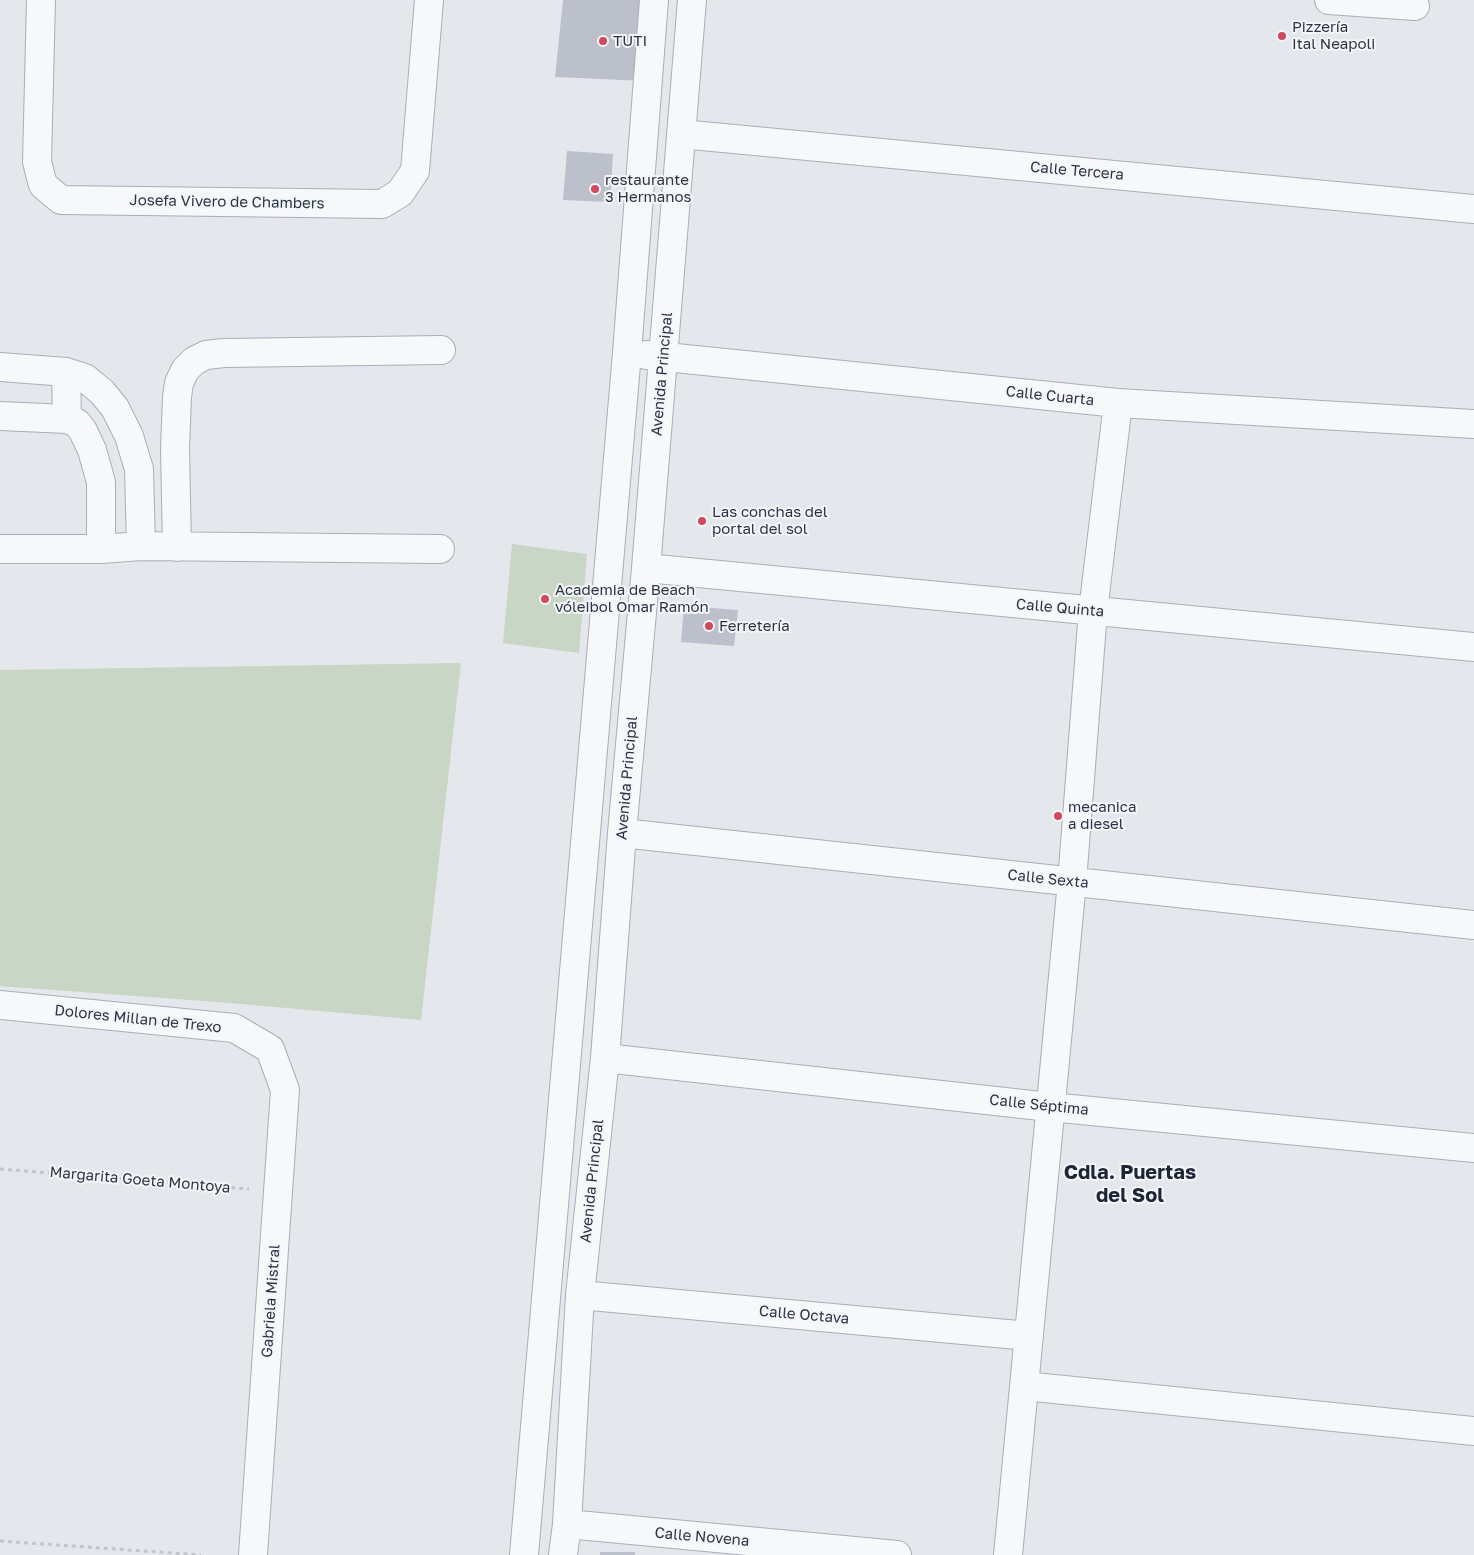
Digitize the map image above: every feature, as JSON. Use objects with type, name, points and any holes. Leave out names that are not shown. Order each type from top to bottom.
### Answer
[{"type":"street","name":"Josefa Vivero de Chambers","points":[[41,0],[37,162],[43,185],[61,200],[382,204],[400,193],[415,171],[430,0]]},
{"type":"street","points":[[524,1555],[627,354],[654,0]]},
{"type":"street","name":"Avenida Principal","points":[[564,1555],[580,1295],[605,1058],[692,0]]},
{"type":"street","points":[[1329,0],[1385,2],[1415,6]]},
{"type":"street","name":"Calle Tercera","points":[[681,134],[1474,209]]},
{"type":"street","points":[[177,547],[175,448],[177,397],[179,384],[185,370],[194,361],[206,356],[224,353],[441,350]]},
{"type":"street","name":"Calle Cuarta","points":[[627,354],[1118,403],[1474,424]]},
{"type":"street","points":[[0,367],[66,372],[85,378],[102,392],[115,408],[129,436],[139,469],[142,546]]},
{"type":"street","points":[[66,372],[67,418]]},
{"type":"street","points":[[1008,1555],[1072,882],[1093,611],[1118,403]]},
{"type":"street","points":[[0,416],[67,418],[77,423],[92,450],[101,482],[101,549]]},
{"type":"street","points":[[0,549],[101,549],[142,546],[440,549]]},
{"type":"street","name":"Calle Quinta","points":[[646,568],[1474,647]]},
{"type":"street","name":"Calle Sexta","points":[[622,833],[1474,925]]},
{"type":"street","name":"Dolores Millan de Trexo","points":[[0,1005],[234,1028],[270,1048]]},
{"type":"street","name":"Gabriela Mistral","points":[[253,1555],[285,1090],[270,1048]]},
{"type":"street","name":"Calle Séptima","points":[[605,1058],[1050,1106],[1474,1148]]},
{"type":"street","name":"Calle Octava","points":[[580,1295],[1029,1336]]},
{"type":"street","points":[[1024,1386],[1474,1431]]},
{"type":"street","name":"Calle Novena","points":[[566,1524],[792,1550],[898,1555]]},
{"type":"path","name":"Margarita Goeta Montoya","points":[[0,1169],[279,1191]]},
{"type":"path","points":[[0,1541],[201,1555]]},
{"type":"green space","name":"Academia de Beach vóleibol Omar Ramón","points":[[512,544],[587,554],[579,653],[503,643]]},
{"type":"green space","points":[[461,663],[421,1020],[230,1003],[0,986],[0,670]]},
{"type":"building","name":"TUTI","points":[[563,0],[642,0],[645,81],[555,77]]},
{"type":"building","points":[[567,151],[613,154],[610,202],[563,200]]},
{"type":"building","name":"Ferretería","points":[[684,606],[738,610],[734,646],[681,642]]},
{"type":"building","points":[[600,1552],[635,1552],[635,1555],[600,1555]]},
{"type":"place","name":"Pizzería Ital Neapoli","points":[[1282,36]]},
{"type":"place","name":"TUTI","points":[[603,41]]},
{"type":"place","name":"restaurante 3 Hermanos","points":[[595,189]]},
{"type":"place","name":"Las conchas del portal del sol","points":[[702,521]]},
{"type":"place","name":"Academia de Beach vóleibol Omar Ramón","points":[[545,599]]},
{"type":"place","name":"Ferretería","points":[[709,626]]},
{"type":"place","name":"mecanica a diesel","points":[[1058,816]]},
{"type":"district","name":"Cdla. Puertas del Sol","points":[[1130,1184]]}]
